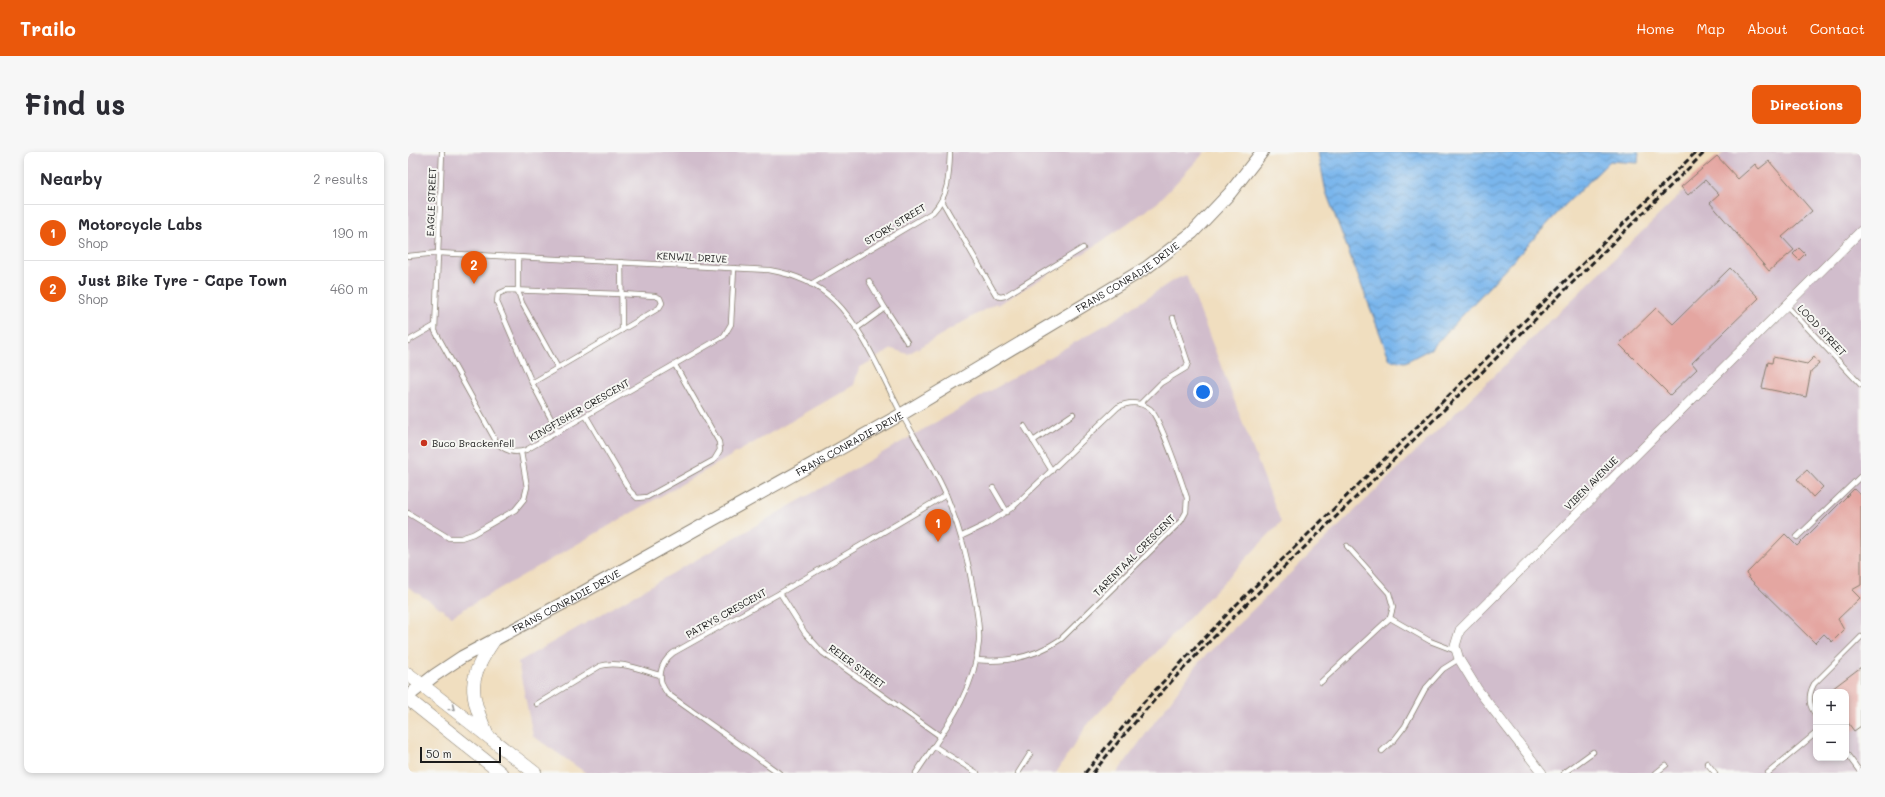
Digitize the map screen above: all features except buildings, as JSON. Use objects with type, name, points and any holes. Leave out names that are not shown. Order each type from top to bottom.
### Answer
[{"type":"main road","points":[[488,736],[473,698],[473,686],[478,666],[494,640]]},
{"type":"main road","points":[[408,674],[535,773]]},
{"type":"main road","points":[[408,698],[501,773]]},
{"type":"street","name":"FRANS CONRADIE DRIVE","points":[[408,698],[422,684],[462,658],[571,599],[902,414],[1146,268],[1192,233],[1230,193],[1262,152]]},
{"type":"street","name":"VIBEN AVENUE","points":[[1457,655],[1457,635],[1464,625],[1861,231]]},
{"type":"street","points":[[1457,655],[1478,690],[1542,773]]},
{"type":"lane","name":"EAGLE STREET","points":[[438,253],[442,152]]},
{"type":"lane","name":"STORK STREET","points":[[811,284],[927,217],[942,201],[948,183],[950,152]]},
{"type":"lane","points":[[942,201],[996,295],[1000,298],[1083,248]]},
{"type":"lane","name":"KENWIL DRIVE","points":[[408,256],[438,253],[734,268],[780,272],[811,284],[837,304],[856,329],[871,354],[902,414]]},
{"type":"lane","name":"KINGFISHER CRESCENT","points":[[438,253],[434,326],[437,336],[497,443],[505,450],[521,452],[719,340],[727,332],[731,319],[734,268]]},
{"type":"lane","points":[[518,257],[518,291],[533,325],[558,368]]},
{"type":"lane","points":[[621,262],[622,330]]},
{"type":"lane","points":[[869,281],[907,342]]},
{"type":"lane","points":[[532,383],[651,314],[659,308],[662,300],[658,296],[518,291],[502,291],[496,298],[532,383],[558,432]]},
{"type":"lane","name":"LOOD STREET","points":[[1786,305],[1861,384]]},
{"type":"lane","points":[[856,329],[885,308]]},
{"type":"lane","points":[[962,536],[1007,512],[1118,407],[1129,403],[1140,404],[1161,383],[1186,368],[1188,363],[1173,318]]},
{"type":"lane","points":[[408,341],[434,326]]},
{"type":"lane","points":[[586,416],[632,494],[637,498],[647,497],[714,460],[720,450],[719,442],[675,365]]},
{"type":"lane","name":"TARENTAAL CRESCENT","points":[[977,660],[1011,660],[1031,655],[1052,646],[1070,631],[1184,517],[1188,507],[1187,498],[1157,419],[1150,410],[1140,404]]},
{"type":"lane","points":[[902,414],[946,496],[962,536],[972,580],[978,619],[979,639],[977,660],[967,691],[916,773]]},
{"type":"lane","points":[[1033,441],[1073,414]]},
{"type":"lane","points":[[1024,426],[1052,471]]},
{"type":"lane","points":[[408,513],[449,538],[461,538],[473,534],[515,510],[524,499],[527,487],[521,452]]},
{"type":"lane","points":[[1797,537],[1861,476]]},
{"type":"lane","points":[[993,488],[1007,512]]},
{"type":"lane","name":"PATRYS CRESCENT","points":[[660,675],[662,665],[673,653],[780,593],[946,496]]},
{"type":"lane","points":[[1321,682],[1390,618],[1393,606],[1389,593],[1347,546]]},
{"type":"lane","name":"REIER STREET","points":[[780,593],[805,633],[823,653],[940,736]]},
{"type":"lane","points":[[1382,751],[1395,739],[1405,726],[1425,689],[1457,655],[1390,618]]},
{"type":"lane","points":[[1813,708],[1810,702],[1811,688],[1861,637]]},
{"type":"lane","points":[[537,704],[605,664],[617,664],[660,675],[662,685],[672,698],[779,773]]},
{"type":"lane","points":[[1768,773],[1813,736]]},
{"type":"lane","points":[[934,746],[977,773]]},
{"type":"lane","points":[[1564,773],[1593,752]]},
{"type":"lane","points":[[1018,773],[1030,754]]},
{"type":"lane","points":[[1849,757],[1861,773]]},
{"type":"lane","points":[[1707,763],[1715,773]]},
{"type":"lane","points":[[1656,773],[1666,765]]},
{"type":"shaded area","points":[[408,152],[1205,152],[1157,203],[1089,250],[997,305],[996,303],[908,354],[892,349],[859,368],[854,385],[452,616],[408,587]]},
{"type":"shaded area","points":[[1724,152],[1861,152],[1861,773],[1117,773],[1199,662]]},
{"type":"shaded area","points":[[1186,275],[1281,522],[1087,725],[1056,773],[586,773],[533,736],[518,662],[1112,321],[1172,281]]},
{"type":"water","points":[[1318,152],[1639,152],[1638,163],[1610,161],[1565,205],[1432,348],[1405,362],[1390,360],[1326,192]]},
{"type":"railway","points":[[1085,773],[1142,704],[1236,605],[1696,152]]},
{"type":"railway","points":[[1093,773],[1153,702],[1217,634],[1705,152]]},
{"type":"place","name":"Just Bike Tyre - Cape Town","points":[[474,284]]},
{"type":"place","name":"Buco Brackenfell","points":[[424,443]]},
{"type":"place","name":"Motorcycle Labs","points":[[938,542]]}]
